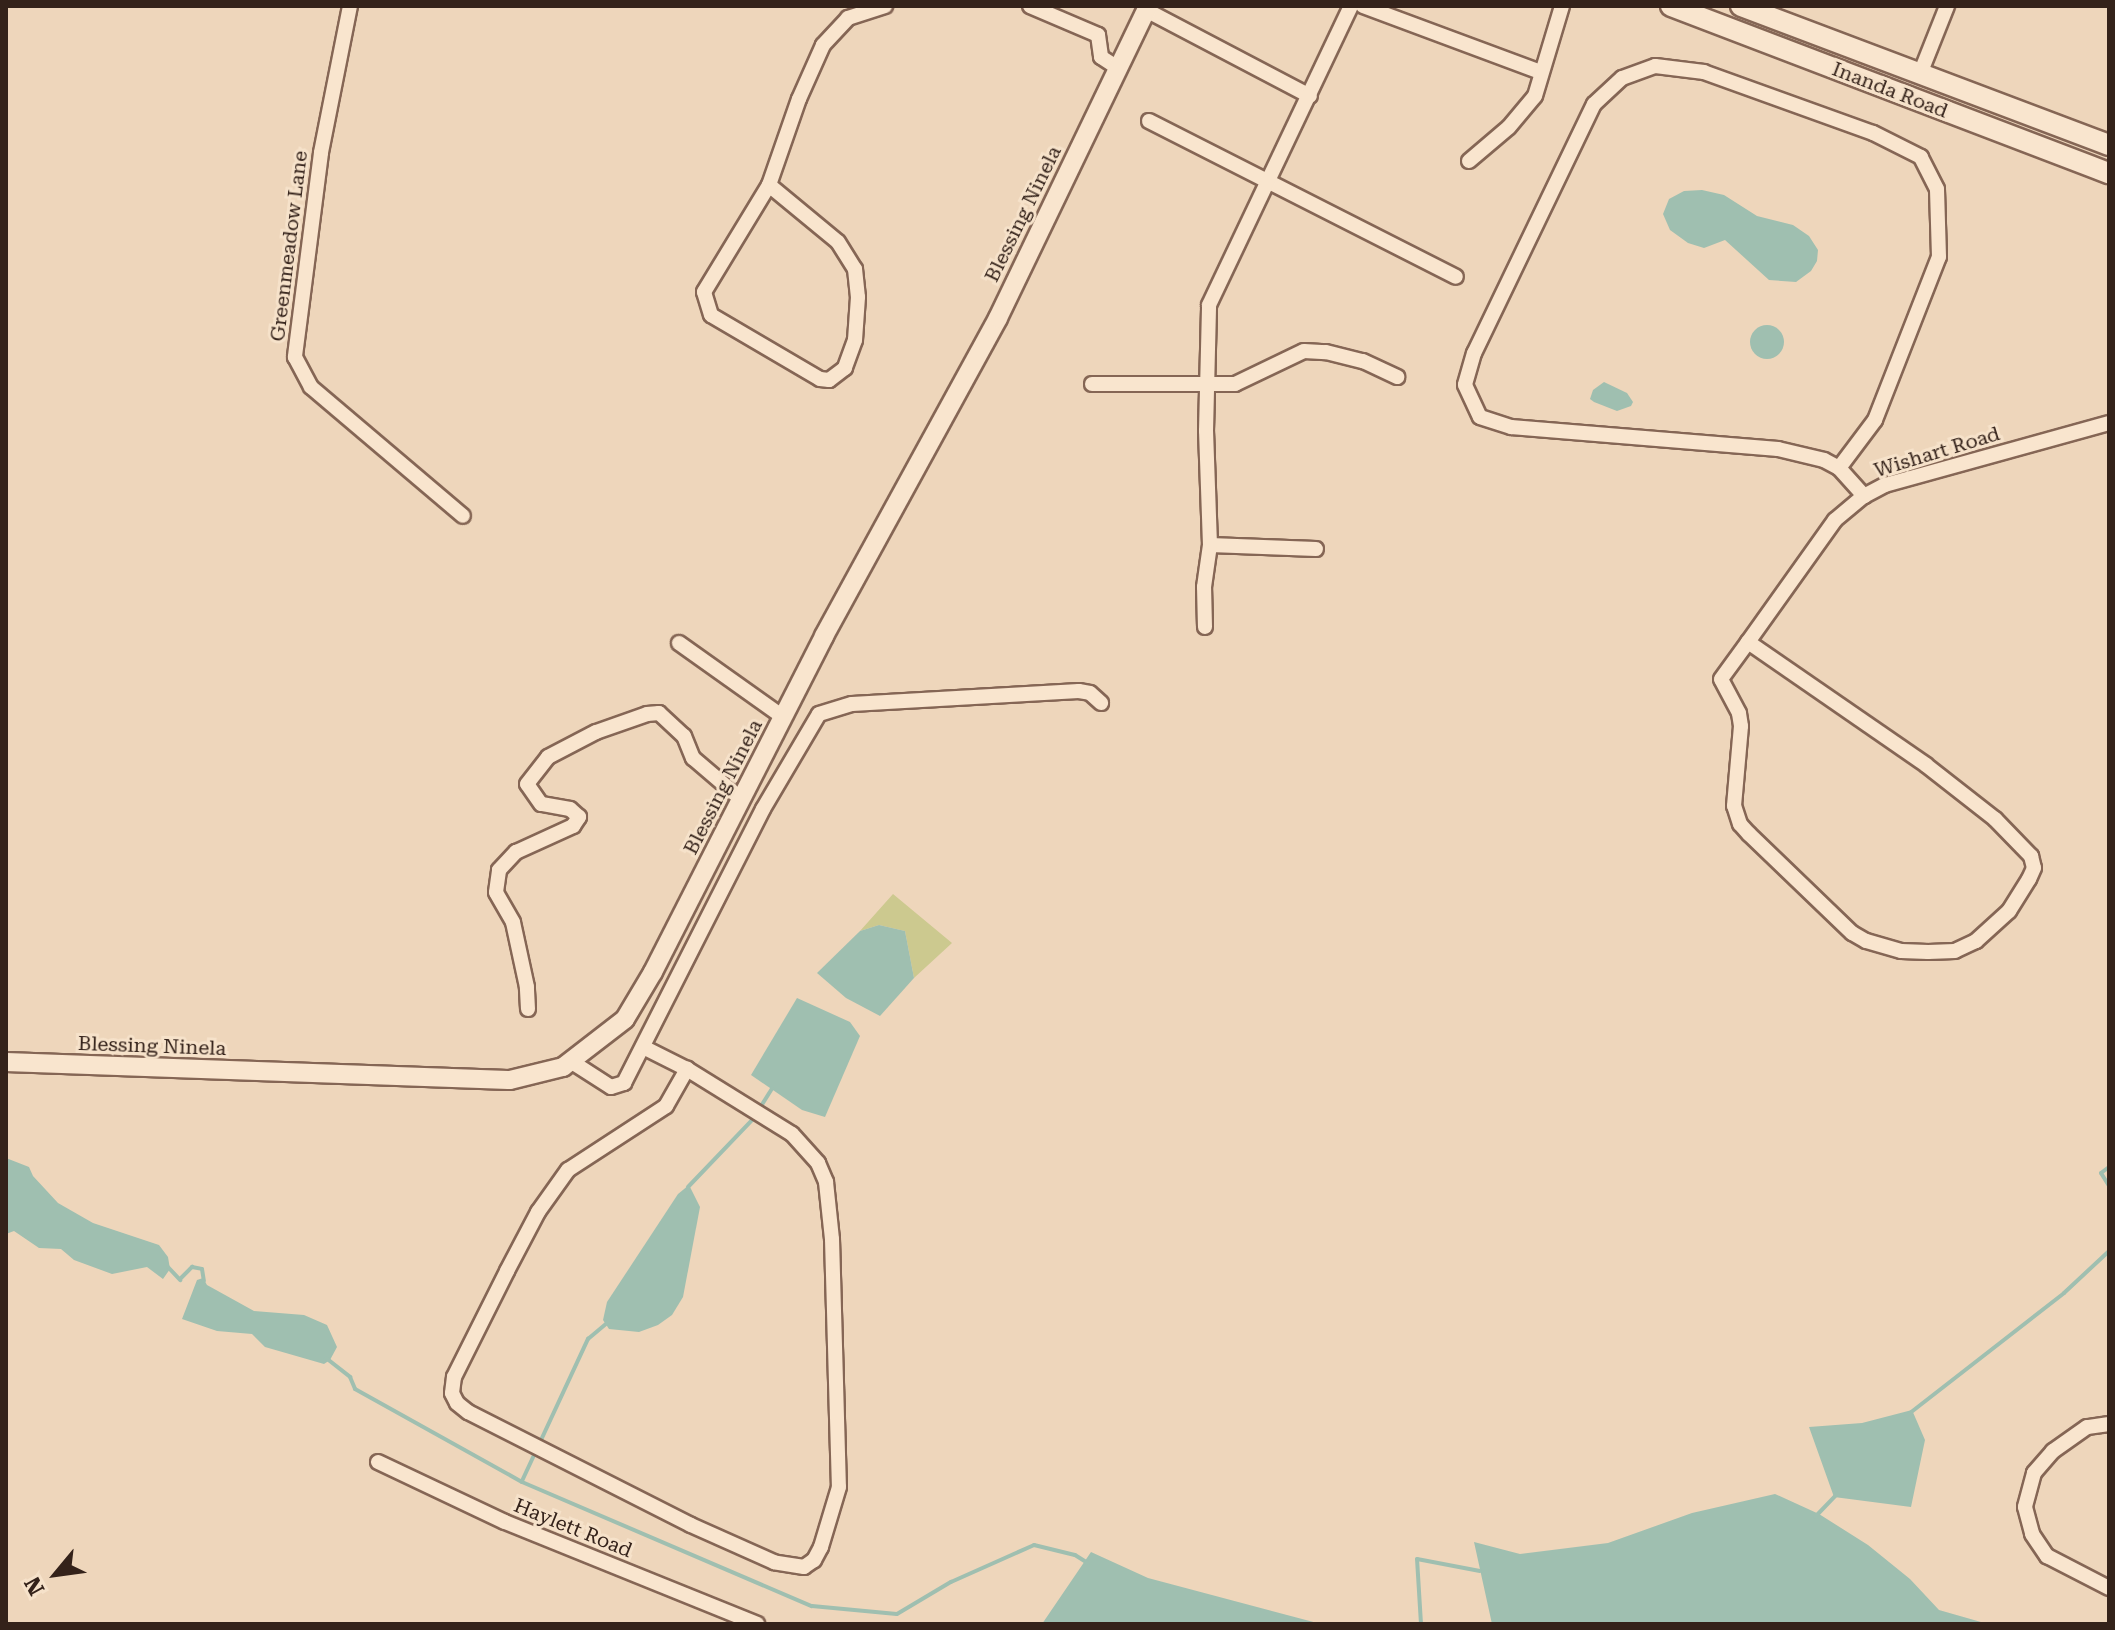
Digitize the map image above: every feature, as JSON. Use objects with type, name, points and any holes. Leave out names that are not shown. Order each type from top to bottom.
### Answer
[{"type":"main road","name":"Inanda Road","points":[[1671,6],[2109,173]]},
{"type":"main road","name":"Inanda Road","points":[[1741,6],[2109,145]]},
{"type":"street","name":"Greenmeadow Lane","points":[[350,6],[321,153],[295,357],[311,387],[463,516]]},
{"type":"street","points":[[769,185],[838,242],[855,269],[858,297],[855,340],[845,368],[829,380],[820,379],[726,325],[711,315],[704,300],[716,268],[769,185],[799,99],[823,45],[848,18],[885,6]]},
{"type":"street","points":[[1030,6],[1098,35],[1101,57],[1118,68]]},
{"type":"street","points":[[1205,627],[1204,573],[1210,545],[1209,305],[1264,183],[1310,96],[1351,6]]},
{"type":"street","points":[[1363,6],[1540,72]]},
{"type":"street","points":[[1469,161],[1522,113],[1535,96],[1562,6]]},
{"type":"street","points":[[1920,74],[1947,6]]},
{"type":"street","points":[[1147,8],[1310,96]]},
{"type":"street","name":"Blessing Ninela","points":[[6,1062],[510,1080],[552,1072],[572,1062],[625,1019],[998,318],[1147,8]]},
{"type":"street","points":[[1839,468],[1875,420],[1939,257],[1937,189],[1921,157],[1873,133],[1704,72],[1655,66],[1622,78],[1594,104],[1474,353],[1465,385],[1480,417],[1511,427],[1778,449],[1824,460],[1839,468],[1864,496]]},
{"type":"street","points":[[1149,121],[1264,183],[1456,277]]},
{"type":"street","points":[[1092,384],[1235,384],[1304,351],[1326,352],[1363,361],[1397,377]]},
{"type":"street","name":"Wishart Road","points":[[1748,642],[1926,765],[2022,846],[2034,868],[2009,911],[1976,941],[1955,951],[1901,951],[1879,946],[1852,933],[1740,824],[1734,806],[1733,784],[1741,726],[1739,713],[1721,679],[1835,520],[1864,496],[1885,485],[2109,423]]},
{"type":"street","points":[[1210,545],[1316,549]]},
{"type":"street","points":[[679,643],[783,717]]},
{"type":"street","points":[[572,1062],[598,1080],[618,1087],[631,1074],[763,809],[819,714],[852,704],[1079,691],[1090,693],[1101,703]]},
{"type":"street","points":[[528,1009],[527,987],[513,922],[496,892],[499,870],[516,852],[573,826],[579,817],[570,809],[541,804],[527,784],[548,757],[596,732],[647,714],[659,713],[684,736],[693,758],[741,799]]},
{"type":"street","points":[[643,1047],[687,1069],[756,1111],[805,1146],[818,1163],[826,1182],[832,1239],[839,1487],[832,1515],[814,1560],[804,1567],[774,1562],[538,1446],[457,1403],[451,1385],[538,1212],[568,1170],[666,1106],[687,1069]]},
{"type":"street","points":[[2109,1424],[2087,1427],[2053,1451],[2034,1473],[2025,1507],[2032,1534],[2047,1556],[2109,1588]]},
{"type":"street","name":"Haylett Road","points":[[378,1462],[518,1527],[757,1624]]},
{"type":"shaded area","points":[[1702,190],[1724,195],[1757,216],[1793,225],[1809,236],[1818,250],[1817,261],[1811,271],[1796,282],[1769,280],[1725,240],[1704,248],[1688,243],[1670,230],[1663,214],[1669,199],[1684,191]]},
{"type":"shaded area","points":[[1767,325],[1779,330],[1784,342],[1779,354],[1767,359],[1755,354],[1750,342],[1755,330]]},
{"type":"shaded area","points":[[1604,382],[1627,393],[1633,402],[1631,406],[1617,411],[1590,399],[1593,390]]},
{"type":"shaded area","points":[[893,894],[952,943],[914,978],[905,931],[879,925],[860,931]]},
{"type":"shaded area","points":[[879,925],[905,931],[914,978],[880,1016],[846,998],[817,973],[860,931]]},
{"type":"shaded area","points":[[797,998],[850,1022],[860,1036],[825,1117],[802,1110],[751,1075]]},
{"type":"shaded area","points":[[6,1158],[29,1167],[33,1176],[58,1203],[93,1223],[159,1245],[168,1257],[170,1269],[163,1279],[147,1267],[112,1274],[74,1260],[61,1249],[39,1248],[14,1231],[6,1234]]},
{"type":"shaded area","points":[[689,1185],[700,1207],[683,1297],[672,1315],[658,1325],[639,1332],[609,1329],[603,1320],[607,1302],[678,1194]]},
{"type":"shaded area","points":[[203,1278],[207,1285],[254,1311],[304,1315],[327,1325],[337,1347],[330,1360],[324,1364],[265,1347],[252,1334],[217,1331],[182,1319],[197,1280]]},
{"type":"shaded area","points":[[1912,1410],[1925,1440],[1911,1507],[1834,1497],[1809,1427],[1862,1423]]},
{"type":"shaded area","points":[[1775,1494],[1819,1514],[1868,1545],[1910,1579],[1939,1610],[1988,1624],[1492,1624],[1474,1542],[1520,1554],[1608,1543],[1692,1513]]},
{"type":"shaded area","points":[[1091,1552],[1148,1578],[1321,1624],[1042,1624]]},
{"type":"waterway","points":[[688,1187],[753,1119],[772,1089]]},
{"type":"waterway","points":[[2109,1167],[2101,1173],[2109,1186]]},
{"type":"waterway","points":[[1910,1413],[2064,1293],[2109,1251]]},
{"type":"waterway","points":[[168,1267],[180,1280]]},
{"type":"waterway","points":[[181,1278],[192,1267],[202,1269],[204,1281]]},
{"type":"waterway","points":[[522,1481],[588,1339],[608,1322]]},
{"type":"waterway","points":[[326,1358],[350,1377],[355,1389],[522,1482],[812,1606],[897,1614],[951,1582],[1034,1545],[1075,1555],[1088,1563]]},
{"type":"waterway","points":[[1815,1517],[1837,1494]]},
{"type":"waterway","points":[[1421,1624],[1417,1559],[1480,1571]]}]
